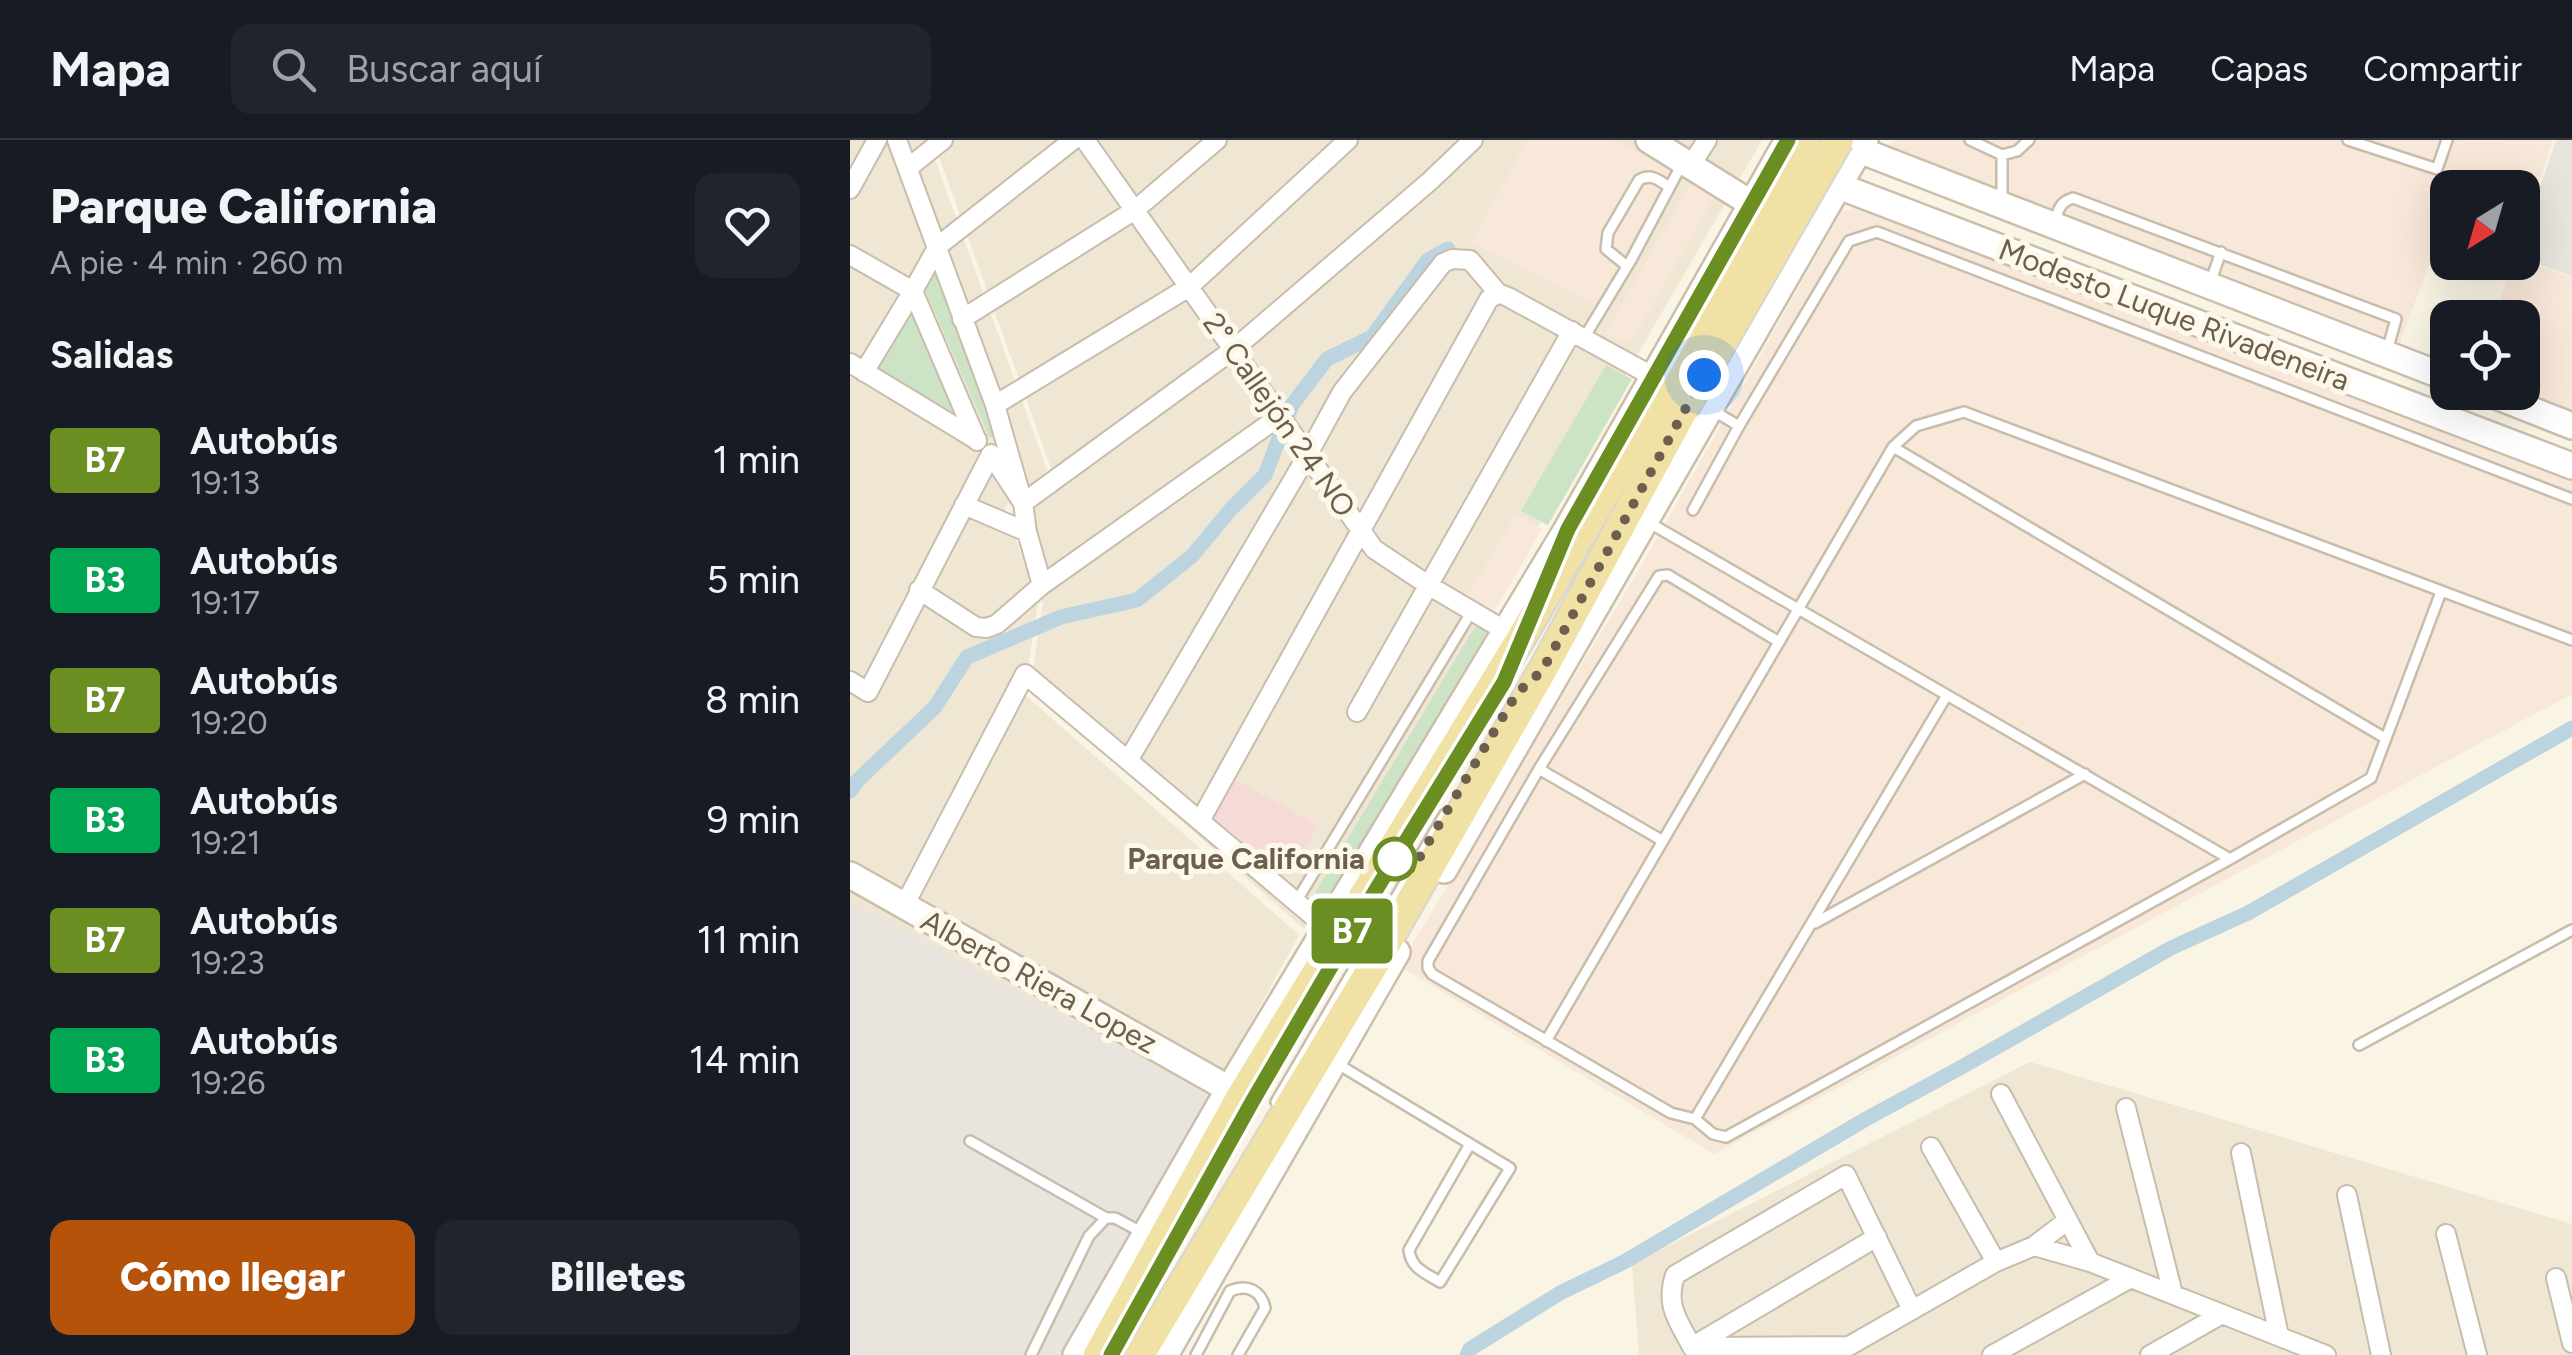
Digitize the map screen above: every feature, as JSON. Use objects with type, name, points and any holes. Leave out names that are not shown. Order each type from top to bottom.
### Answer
[{"type":"main road","points":[[1649,140],[1752,204]]},
{"type":"main road","points":[[1076,1355],[1145,1234],[1240,1096],[1356,908],[1806,140]]},
{"type":"main road","points":[[1165,1355],[1838,187],[1849,143]]},
{"type":"main road","points":[[1542,671],[1684,409],[1849,143]]},
{"type":"main road","name":"Modesto Luque Rivadeneira","points":[[1849,143],[2430,371]]},
{"type":"main road","points":[[1098,1355],[1240,1096],[1326,927],[1483,668],[1520,629],[1568,529],[1784,149]]},
{"type":"main road","name":"Modesto Luque Rivadeneira","points":[[1784,149],[1838,187],[2572,466]]},
{"type":"main road","points":[[1752,204],[1767,194],[1782,191],[1796,195],[1808,205],[1813,219],[1811,234]]},
{"type":"main road","points":[[2532,410],[2572,426]]},
{"type":"main road","points":[[1140,1355],[1368,974],[1481,779],[1506,724],[1602,595]]},
{"type":"main road","points":[[1506,724],[1510,754]]},
{"type":"main road","points":[[1481,779],[1510,754]]},
{"type":"main road","name":"Alberto Riera Lopez","points":[[850,875],[1240,1096]]},
{"type":"main road","points":[[1326,927],[1356,908]]},
{"type":"main road","points":[[1326,927],[1326,956]]},
{"type":"street","points":[[850,188],[877,140]]},
{"type":"street","points":[[897,140],[995,404],[1042,585]]},
{"type":"street","points":[[908,168],[943,140]]},
{"type":"street","points":[[1023,503],[992,454],[977,440],[857,368],[914,291],[938,246],[1073,140]]},
{"type":"street","name":"2° Callejón 24 NO","points":[[1085,140],[1374,549],[1472,612],[1520,629]]},
{"type":"street","points":[[962,319],[1135,210],[1216,140]]},
{"type":"street","points":[[995,404],[1189,287],[1348,140]]},
{"type":"street","points":[[1023,503],[1234,349],[1430,181],[1472,140]]},
{"type":"street","points":[[1687,163],[1707,140]]},
{"type":"street","points":[[850,256],[914,291],[977,440]]},
{"type":"street","points":[[1129,760],[1342,392],[1443,263],[1470,260],[1498,293],[1654,377]]},
{"type":"street","points":[[1200,821],[1489,298],[1498,293]]},
{"type":"street","points":[[1357,712],[1578,334]]},
{"type":"street","points":[[919,590],[976,627],[997,624],[1042,585],[1280,416]]},
{"type":"street","points":[[850,682],[868,692],[992,454]]},
{"type":"street","points":[[964,505],[1027,532]]},
{"type":"street","points":[[904,906],[1025,674],[1326,927]]},
{"type":"street","points":[[2000,1094],[2090,1262]]},
{"type":"street","points":[[2126,1108],[2173,1294]]},
{"type":"street","points":[[1931,1147],[1996,1262]]},
{"type":"street","points":[[2241,1153],[2279,1336]]},
{"type":"street","points":[[1692,1347],[1671,1308],[1670,1290],[1675,1275],[1846,1175],[1912,1310]]},
{"type":"street","points":[[2347,1195],[2381,1355]]},
{"type":"street","points":[[1692,1347],[1849,1350],[1996,1262],[2034,1246],[2068,1220]]},
{"type":"street","points":[[2446,1234],[2477,1355]]},
{"type":"street","points":[[1692,1347],[1877,1237]]},
{"type":"street","points":[[2034,1246],[2090,1262],[2317,1354]]},
{"type":"street","points":[[1992,1355],[2131,1278]]},
{"type":"street","points":[[2556,1278],[2572,1343]]},
{"type":"street","points":[[2150,1355],[2222,1314]]},
{"type":"lane","points":[[1973,141],[2002,155],[2017,151],[2028,140]]},
{"type":"lane","points":[[2348,140],[2437,170],[2447,140]]},
{"type":"lane","points":[[2002,155],[2002,205]]},
{"type":"lane","points":[[1578,334],[1627,266],[1669,187],[1687,163]]},
{"type":"lane","points":[[1627,266],[1606,248],[1608,233],[1639,180],[1651,176],[1669,187]]},
{"type":"lane","points":[[2054,226],[2060,205],[2073,198],[2396,319],[2386,354]]},
{"type":"lane","points":[[1693,510],[1849,241],[1877,232],[2572,500]]},
{"type":"lane","points":[[1990,278],[2002,250]]},
{"type":"lane","points":[[2209,286],[2221,252]]},
{"type":"lane","points":[[2253,376],[2262,349]]},
{"type":"lane","points":[[1710,408],[1739,426]]},
{"type":"lane","points":[[1546,1042],[1893,448],[1916,426],[1964,412],[2572,640]]},
{"type":"lane","points":[[2486,466],[2497,438]]},
{"type":"lane","points":[[1893,448],[2385,738]]},
{"type":"lane","points":[[1645,521],[2230,859]]},
{"type":"lane","points":[[1778,642],[1668,575],[1659,576],[1539,769],[1428,961],[1432,974],[1546,1042],[1671,1113],[1695,1120],[1714,1134],[1726,1137],[2371,778],[2441,592]]},
{"type":"lane","points":[[1296,902],[1472,612]]},
{"type":"lane","points":[[1280,1054],[1504,682],[1520,629]]},
{"type":"lane","points":[[1695,1120],[1947,694]]},
{"type":"lane","points":[[1539,769],[1663,842]]},
{"type":"lane","points":[[1812,925],[2085,774]]},
{"type":"lane","points":[[1266,1120],[1450,805]]},
{"type":"lane","points":[[2358,1045],[2572,930]]},
{"type":"lane","points":[[1334,1062],[1510,1168],[1440,1282],[1416,1268],[1409,1250],[1470,1144]]},
{"type":"lane","points":[[970,1140],[1106,1218],[1115,1218],[1145,1234]]},
{"type":"lane","points":[[1030,1355],[1089,1236],[1106,1218]]},
{"type":"lane","points":[[1128,1355],[1177,1271]]},
{"type":"lane","points":[[1196,1355],[1230,1291],[1247,1287],[1256,1291],[1265,1308],[1238,1355]]},
{"type":"shaded area","points":[[850,140],[928,140],[1047,470],[1005,508],[1038,603],[1024,694],[1299,935],[1069,1355],[850,1355]]},
{"type":"shaded area","points":[[933,140],[1762,140],[1304,929],[1030,688],[1043,604],[1014,502],[1052,471]]},
{"type":"shaded area","points":[[1527,140],[1612,140],[1672,169],[1596,305],[1472,242]]},
{"type":"shaded area","points":[[1893,140],[2553,140],[2540,179],[2540,170],[2430,170],[2430,261],[2400,343],[1888,147]]},
{"type":"shaded area","points":[[2556,140],[2572,140],[2572,276],[2540,265],[2540,187]]},
{"type":"shaded area","points":[[1692,181],[1716,194],[1631,343],[1605,334]]},
{"type":"shaded area","points":[[1859,208],[2572,479],[2572,694],[1714,1154],[1399,966],[1636,575],[1842,211]]},
{"type":"shaded area","points":[[2540,267],[2572,277],[2572,410],[2540,398],[2540,300],[2501,300],[2507,280],[2540,280]]},
{"type":"shaded area","points":[[1516,514],[1542,529],[1494,612],[1467,596]]},
{"type":"shaded area","points":[[1228,776],[1318,825],[1282,885],[1207,821]]},
{"type":"shaded area","points":[[850,901],[1214,1097],[1068,1355],[850,1355]]},
{"type":"shaded area","points":[[2030,1062],[2572,1224],[2572,1355],[1639,1355],[1632,1264]]},
{"type":"green space","points":[[934,272],[939,274],[996,433],[994,437],[989,437],[924,287]]},
{"type":"green space","points":[[910,307],[960,416],[875,368]]},
{"type":"green space","points":[[1606,365],[1632,379],[1548,525],[1521,511]]},
{"type":"green space","points":[[1478,622],[1487,627],[1487,634],[1325,904],[1315,893]]},
{"type":"waterway","points":[[850,791],[935,707],[967,657],[1061,617],[1137,600],[1192,556],[1265,475],[1292,405],[1327,359],[1372,337],[1428,260],[1448,249]]},
{"type":"waterway","points":[[1467,1355],[1470,1349],[1560,1293],[1624,1262],[1866,1119],[2171,948],[2248,913],[2572,728]]},
{"type":"bus line","name":"B7","points":[[1111,1355],[1374,893],[1504,682],[1568,529],[1788,140]]},
{"type":"place","name":"Parque California","points":[[1395,859]]},
{"type":"route","points":[[1395,859],[1412,870],[1517,693],[1542,671],[1704,375]]}]
